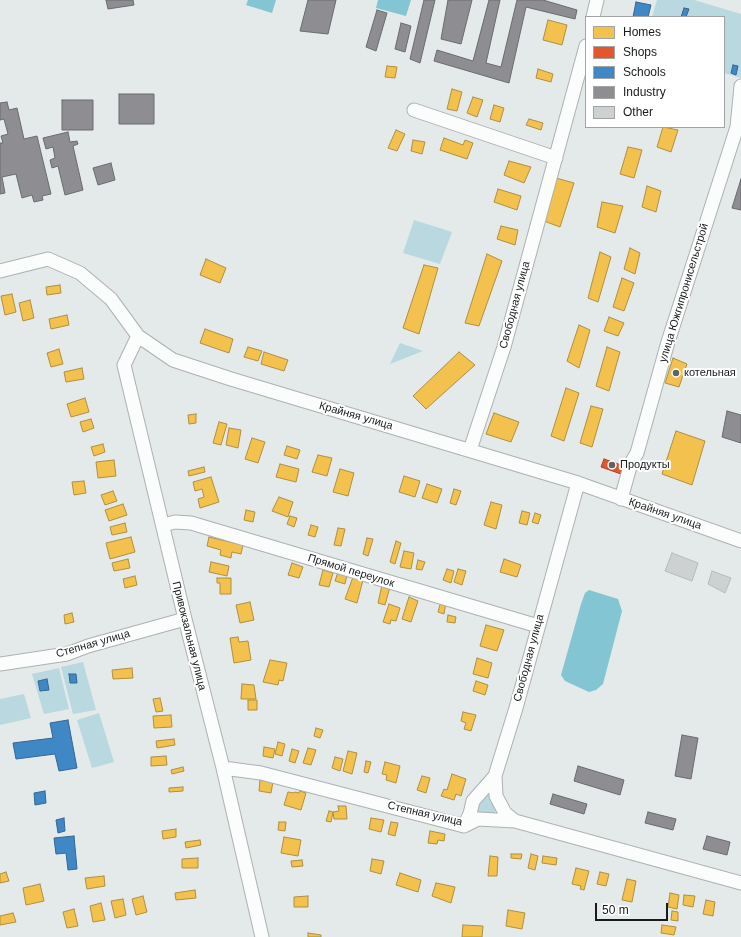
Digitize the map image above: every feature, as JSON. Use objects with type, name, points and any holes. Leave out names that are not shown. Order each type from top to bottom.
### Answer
[{"type":"street","points":[[593,16],[597,0]]},
{"type":"street","name":"Свободная улица","points":[[470,450],[504,348],[585,50]]},
{"type":"street","name":"улица Южгипронисельстрой","points":[[621,499],[631,463],[637,453],[668,342],[737,127],[741,86]]},
{"type":"street","points":[[414,110],[556,158]]},
{"type":"street","name":"Крайняя улица","points":[[0,270],[48,259],[80,273],[112,299],[138,336],[173,360],[231,379],[578,483],[741,541]]},
{"type":"street","name":"Привокзальная улица","points":[[138,336],[124,365],[184,619],[223,768],[262,937]]},
{"type":"street","name":"Свободная улица","points":[[464,826],[470,814],[473,801],[494,776],[578,483]]},
{"type":"street","name":"Прямой переулок","points":[[163,525],[175,522],[191,523],[538,626]]},
{"type":"street","name":"Степная улица","points":[[0,664],[68,654],[88,646],[184,619]]},
{"type":"street","name":"Степная улица","points":[[223,768],[261,773],[464,826],[478,819],[515,821],[741,883]]},
{"type":"street","points":[[494,776],[496,796],[505,813],[515,821]]},
{"type":"shaded area","points":[[657,0],[694,0],[741,14],[741,78],[725,73],[725,16],[652,16]]},
{"type":"shaded area","points":[[414,220],[452,232],[440,264],[403,253]]},
{"type":"shaded area","points":[[400,343],[423,351],[390,364]]},
{"type":"shaded area","points":[[83,662],[96,710],[73,714],[61,667]]},
{"type":"shaded area","points":[[59,668],[69,709],[44,714],[32,674]]},
{"type":"shaded area","points":[[24,694],[31,718],[0,725],[0,699]]},
{"type":"shaded area","points":[[99,713],[114,762],[92,768],[77,720]]},
{"type":"shaded area","points":[[487,791],[495,808],[495,813],[489,816],[476,814],[480,800]]},
{"type":"water","points":[[248,0],[276,0],[272,13],[246,5]]},
{"type":"water","points":[[378,0],[411,0],[406,16],[376,8]]},
{"type":"water","points":[[589,590],[618,599],[622,611],[603,684],[596,690],[589,692],[565,681],[561,675],[581,604],[585,593]]},
{"type":"building: Homes","points":[[548,20],[567,25],[562,45],[543,40]]},
{"type":"building: Homes","points":[[387,66],[397,67],[395,78],[385,77]]},
{"type":"building: Homes","points":[[538,69],[553,74],[551,82],[536,78]]},
{"type":"building: Homes","points":[[452,89],[462,92],[457,111],[447,109]]},
{"type":"building: Homes","points":[[473,97],[483,100],[477,117],[467,113]]},
{"type":"building: Homes","points":[[494,105],[504,108],[500,122],[490,119]]},
{"type":"building: Homes","points":[[529,119],[543,123],[541,130],[526,125]]},
{"type":"building: Homes","points":[[663,128],[678,130],[671,152],[657,147]]},
{"type":"building: Homes","points":[[396,130],[405,134],[397,151],[388,148]]},
{"type":"building: Homes","points":[[444,138],[463,145],[465,140],[473,143],[467,159],[440,150]]},
{"type":"building: Homes","points":[[413,140],[425,142],[422,154],[411,151]]},
{"type":"building: Homes","points":[[628,147],[642,150],[634,178],[620,174]]},
{"type":"building: Homes","points":[[509,161],[531,167],[524,183],[504,175]]},
{"type":"building: Homes","points":[[556,178],[574,183],[560,227],[544,221]]},
{"type":"building: Homes","points":[[647,186],[661,191],[656,212],[642,207]]},
{"type":"building: Homes","points":[[498,189],[521,196],[517,210],[494,202]]},
{"type":"building: Homes","points":[[602,202],[623,206],[615,233],[597,227]]},
{"type":"building: Homes","points":[[501,226],[518,230],[515,245],[497,239]]},
{"type":"building: Homes","points":[[630,248],[640,253],[635,274],[624,269]]},
{"type":"building: Homes","points":[[600,252],[611,257],[598,302],[588,298]]},
{"type":"building: Homes","points":[[487,254],[502,261],[479,326],[465,323]]},
{"type":"building: Homes","points":[[206,259],[226,268],[220,283],[200,275]]},
{"type":"building: Homes","points":[[424,265],[438,268],[419,334],[403,328]]},
{"type":"building: Homes","points":[[622,278],[634,283],[624,311],[613,307]]},
{"type":"building: Homes","points":[[60,285],[61,293],[47,295],[46,287]]},
{"type":"building: Homes","points":[[12,294],[16,312],[5,315],[1,296]]},
{"type":"building: Homes","points":[[30,300],[34,318],[23,321],[19,303]]},
{"type":"building: Homes","points":[[67,315],[69,325],[51,329],[49,319]]},
{"type":"building: Homes","points":[[609,317],[624,323],[618,336],[604,331]]},
{"type":"building: Homes","points":[[579,325],[590,330],[579,368],[567,361]]},
{"type":"building: Homes","points":[[205,329],[233,339],[229,353],[200,343]]},
{"type":"building: Homes","points":[[248,347],[262,351],[258,361],[244,357]]},
{"type":"building: Homes","points":[[607,347],[620,352],[609,391],[596,386]]},
{"type":"building: Homes","points":[[59,349],[63,364],[51,367],[47,353]]},
{"type":"building: Homes","points":[[264,352],[288,360],[284,371],[261,364]]},
{"type":"building: Homes","points":[[459,352],[475,365],[426,409],[413,396]]},
{"type":"building: Homes","name":"котельная","points":[[673,358],[687,364],[679,387],[665,383]]},
{"type":"building: Homes","points":[[82,368],[84,379],[66,382],[64,372]]},
{"type":"building: Homes","points":[[566,388],[579,393],[564,441],[551,436]]},
{"type":"building: Homes","points":[[85,398],[89,412],[71,417],[67,404]]},
{"type":"building: Homes","points":[[591,406],[603,409],[592,447],[580,443]]},
{"type":"building: Homes","points":[[494,413],[519,422],[511,442],[486,434]]},
{"type":"building: Homes","points":[[196,414],[196,423],[189,424],[188,415]]},
{"type":"building: Homes","points":[[91,419],[94,428],[83,432],[80,422]]},
{"type":"building: Homes","points":[[219,422],[227,424],[221,445],[213,443]]},
{"type":"building: Homes","points":[[229,428],[241,430],[238,448],[226,445]]},
{"type":"building: Homes","points":[[676,431],[705,441],[692,485],[662,474]]},
{"type":"building: Homes","points":[[252,438],[265,442],[258,463],[245,459]]},
{"type":"building: Homes","points":[[103,444],[105,452],[94,456],[91,447]]},
{"type":"building: Homes","points":[[287,446],[300,450],[297,459],[284,455]]},
{"type":"building: Homes","points":[[318,455],[332,458],[327,476],[312,472]]},
{"type":"building: Homes","points":[[114,460],[116,476],[98,478],[96,462]]},
{"type":"building: Homes","points":[[280,464],[299,469],[296,482],[276,477]]},
{"type":"building: Homes","points":[[204,467],[205,472],[189,476],[188,471]]},
{"type":"building: Homes","points":[[340,469],[354,473],[348,496],[333,492]]},
{"type":"building: Homes","points":[[404,476],[420,481],[415,497],[399,492]]},
{"type":"building: Homes","points":[[211,477],[219,502],[200,508],[198,499],[204,497],[202,489],[195,491],[193,482]]},
{"type":"building: Homes","points":[[84,481],[86,493],[74,495],[72,482]]},
{"type":"building: Homes","points":[[427,484],[442,489],[437,503],[422,498]]},
{"type":"building: Homes","points":[[454,489],[461,491],[456,505],[450,503]]},
{"type":"building: Homes","points":[[113,491],[117,501],[105,505],[101,495]]},
{"type":"building: Homes","points":[[279,497],[293,502],[288,517],[272,511]]},
{"type":"building: Homes","points":[[491,502],[502,505],[496,529],[484,525]]},
{"type":"building: Homes","points":[[123,504],[127,515],[109,521],[105,510]]},
{"type":"building: Homes","points":[[246,510],[255,512],[253,522],[244,520]]},
{"type":"building: Homes","points":[[522,511],[530,513],[527,525],[519,523]]},
{"type":"building: Homes","points":[[535,513],[541,515],[538,524],[532,522]]},
{"type":"building: Homes","points":[[290,516],[297,518],[294,527],[287,524]]},
{"type":"building: Homes","points":[[125,523],[127,532],[112,535],[110,527]]},
{"type":"building: Homes","points":[[311,525],[318,527],[315,537],[308,535]]},
{"type":"building: Homes","points":[[338,528],[345,529],[341,546],[334,545]]},
{"type":"building: Homes","points":[[131,537],[135,552],[110,559],[106,543]]},
{"type":"building: Homes","points":[[209,537],[243,545],[241,554],[232,552],[231,558],[220,555],[221,550],[207,546]]},
{"type":"building: Homes","points":[[367,538],[373,539],[368,556],[363,554]]},
{"type":"building: Homes","points":[[396,541],[401,543],[395,564],[390,562]]},
{"type":"building: Homes","points":[[404,551],[414,553],[411,569],[400,567]]},
{"type":"building: Homes","points":[[128,559],[130,568],[114,571],[112,563]]},
{"type":"building: Homes","points":[[504,559],[521,565],[517,577],[500,572]]},
{"type":"building: Homes","points":[[418,560],[425,562],[422,570],[416,569]]},
{"type":"building: Homes","points":[[211,562],[229,566],[227,576],[209,572]]},
{"type":"building: Homes","points":[[292,563],[303,567],[299,578],[288,575]]},
{"type":"building: Homes","points":[[447,569],[454,571],[451,583],[443,580]]},
{"type":"building: Homes","points":[[458,569],[466,571],[462,585],[454,582]]},
{"type":"building: Homes","points":[[323,570],[333,573],[329,587],[319,585]]},
{"type":"building: Homes","points":[[338,572],[347,575],[345,584],[335,581]]},
{"type":"building: Homes","points":[[135,576],[137,585],[125,588],[123,579]]},
{"type":"building: Homes","points":[[353,577],[363,580],[357,603],[345,599]]},
{"type":"building: Homes","points":[[217,578],[231,578],[231,594],[220,594],[220,583],[217,583]]},
{"type":"building: Homes","points":[[382,585],[390,587],[385,605],[378,603]]},
{"type":"building: Homes","points":[[409,597],[418,601],[411,622],[402,619]]},
{"type":"building: Homes","points":[[441,601],[446,602],[444,614],[438,612]]},
{"type":"building: Homes","points":[[250,602],[254,620],[240,623],[236,605]]},
{"type":"building: Homes","points":[[389,604],[400,608],[396,621],[391,620],[390,624],[383,622]]},
{"type":"building: Homes","points":[[72,613],[74,622],[65,624],[64,615]]},
{"type":"building: Homes","points":[[448,615],[456,617],[455,623],[447,622]]},
{"type":"building: Homes","points":[[486,625],[504,630],[497,651],[480,646]]},
{"type":"building: Homes","points":[[238,637],[239,642],[248,641],[251,660],[234,663],[230,638]]},
{"type":"building: Homes","points":[[477,658],[492,663],[488,678],[473,674]]},
{"type":"building: Homes","points":[[270,660],[287,663],[283,681],[279,680],[278,685],[263,682]]},
{"type":"building: Homes","points":[[132,668],[133,678],[113,679],[112,670]]},
{"type":"building: Homes","points":[[476,681],[488,685],[485,695],[473,691]]},
{"type":"building: Homes","points":[[242,684],[254,685],[256,699],[241,699]]},
{"type":"building: Homes","points":[[160,698],[163,711],[156,712],[153,699]]},
{"type":"building: Homes","points":[[248,700],[257,700],[257,710],[248,710]]},
{"type":"building: Homes","points":[[463,712],[476,715],[471,731],[464,729],[466,723],[461,721]]},
{"type":"building: Homes","points":[[171,715],[172,727],[154,728],[153,716]]},
{"type":"building: Homes","points":[[316,728],[323,730],[320,738],[314,736]]},
{"type":"building: Homes","points":[[174,739],[175,745],[157,748],[156,741]]},
{"type":"building: Homes","points":[[278,742],[285,744],[282,756],[275,754]]},
{"type":"building: Homes","points":[[264,747],[275,749],[273,758],[263,756]]},
{"type":"building: Homes","points":[[308,748],[316,750],[311,765],[303,763]]},
{"type":"building: Homes","points":[[292,749],[299,751],[295,763],[289,761]]},
{"type":"building: Homes","points":[[348,751],[357,753],[352,774],[343,771]]},
{"type":"building: Homes","points":[[166,756],[167,765],[151,766],[151,757]]},
{"type":"building: Homes","points":[[335,757],[343,759],[340,771],[332,768]]},
{"type":"building: Homes","points":[[366,761],[371,762],[368,773],[364,772]]},
{"type":"building: Homes","points":[[385,762],[400,766],[396,783],[386,780],[387,775],[382,774]]},
{"type":"building: Homes","points":[[183,767],[184,771],[172,774],[171,770]]},
{"type":"building: Homes","points":[[452,774],[466,779],[461,796],[456,794],[454,800],[441,796],[444,789],[447,790]]},
{"type":"building: Homes","points":[[422,776],[430,778],[426,793],[417,790]]},
{"type":"building: Homes","points":[[260,780],[273,782],[271,793],[259,791]]},
{"type":"building: Homes","points":[[183,787],[183,791],[169,792],[169,788]]},
{"type":"building: Homes","points":[[300,791],[306,793],[301,810],[284,805],[288,792],[299,793]]},
{"type":"building: Homes","points":[[338,806],[346,806],[347,819],[334,819],[333,812],[339,811]]},
{"type":"building: Homes","points":[[329,811],[333,812],[331,822],[326,821]]},
{"type":"building: Homes","points":[[371,818],[384,820],[381,832],[369,829]]},
{"type":"building: Homes","points":[[279,822],[286,822],[285,831],[278,830]]},
{"type":"building: Homes","points":[[391,822],[398,823],[395,836],[388,834]]},
{"type":"building: Homes","points":[[176,829],[176,837],[163,839],[162,831]]},
{"type":"building: Homes","points":[[430,831],[445,834],[444,841],[438,840],[437,844],[428,843]]},
{"type":"building: Homes","points":[[284,837],[301,840],[298,856],[281,853]]},
{"type":"building: Homes","points":[[200,840],[201,845],[186,848],[185,842]]},
{"type":"building: Homes","points":[[511,854],[522,854],[521,859],[511,858]]},
{"type":"building: Homes","points":[[531,854],[538,856],[535,870],[528,868]]},
{"type":"building: Homes","points":[[490,856],[498,857],[497,876],[488,876]]},
{"type":"building: Homes","points":[[543,856],[557,858],[556,865],[542,863]]},
{"type":"building: Homes","points":[[198,858],[198,868],[182,868],[182,859]]},
{"type":"building: Homes","points":[[372,859],[384,861],[381,874],[370,871]]},
{"type":"building: Homes","points":[[302,860],[303,866],[292,867],[291,861]]},
{"type":"building: Homes","points":[[576,868],[589,871],[584,890],[580,889],[581,886],[572,884]]},
{"type":"building: Homes","points":[[6,872],[9,881],[0,883],[0,874]]},
{"type":"building: Homes","points":[[600,872],[609,874],[606,886],[597,884]]},
{"type":"building: Homes","points":[[400,873],[421,880],[418,892],[396,885]]},
{"type":"building: Homes","points":[[104,876],[105,886],[87,889],[85,878]]},
{"type":"building: Homes","points":[[627,879],[636,881],[632,902],[622,900]]},
{"type":"building: Homes","points":[[436,883],[455,887],[451,903],[432,896]]},
{"type":"building: Homes","points":[[40,884],[44,901],[26,905],[23,888]]},
{"type":"building: Homes","points":[[195,890],[196,898],[176,900],[175,893]]},
{"type":"building: Homes","points":[[670,893],[679,895],[677,909],[668,907]]},
{"type":"building: Homes","points":[[684,895],[695,896],[693,907],[683,905]]},
{"type":"building: Homes","points":[[143,896],[147,912],[136,915],[132,899]]},
{"type":"building: Homes","points":[[308,896],[308,907],[294,907],[294,897]]},
{"type":"building: Homes","points":[[123,899],[126,915],[115,918],[111,901]]},
{"type":"building: Homes","points":[[706,900],[715,902],[713,916],[703,914]]},
{"type":"building: Homes","points":[[101,903],[105,920],[93,922],[90,906]]},
{"type":"building: Homes","points":[[74,909],[78,926],[67,928],[63,912]]},
{"type":"building: Homes","points":[[508,910],[525,913],[522,929],[506,926]]},
{"type":"building: Homes","points":[[672,911],[678,912],[678,921],[671,920]]},
{"type":"building: Homes","points":[[13,913],[16,922],[0,925],[0,916]]},
{"type":"building: Homes","points":[[463,925],[483,926],[482,937],[462,937]]},
{"type":"building: Homes","points":[[662,925],[676,927],[674,935],[661,933]]},
{"type":"building: Homes","points":[[308,933],[321,935],[321,937],[308,937]]},
{"type":"building: Shops","points":[[604,459],[624,466],[621,474],[601,467]]},
{"type":"building: Schools","points":[[636,2],[651,5],[648,16],[633,16]]},
{"type":"building: Schools","points":[[684,8],[689,9],[686,16],[681,16]]},
{"type":"building: Schools","points":[[733,65],[738,66],[736,75],[731,73]]},
{"type":"building: Schools","points":[[69,674],[76,674],[77,683],[70,683]]},
{"type":"building: Schools","points":[[47,679],[49,690],[40,691],[38,681]]},
{"type":"building: Schools","points":[[68,720],[77,768],[59,771],[55,754],[16,759],[13,743],[53,738],[50,723]]},
{"type":"building: Schools","points":[[45,791],[46,803],[35,805],[34,793]]},
{"type":"building: Schools","points":[[64,818],[65,831],[58,833],[56,820]]},
{"type":"building: Schools","points":[[74,836],[77,869],[68,870],[66,853],[56,854],[54,838]]},
{"type":"building: Industry","points":[[106,0],[133,0],[134,5],[108,9]]},
{"type":"building: Industry","points":[[308,0],[336,0],[328,34],[300,31]]},
{"type":"building: Industry","points":[[424,0],[435,0],[420,63],[410,59]]},
{"type":"building: Industry","points":[[448,0],[472,0],[461,44],[441,39]]},
{"type":"building: Industry","points":[[489,0],[500,0],[486,63],[501,67],[517,0],[543,0],[577,10],[575,19],[526,7],[509,83],[434,61],[437,50],[473,61]]},
{"type":"building: Industry","points":[[377,10],[387,13],[376,51],[366,47]]},
{"type":"building: Industry","points":[[401,23],[411,26],[405,52],[395,49]]},
{"type":"building: Industry","points":[[119,94],[154,94],[154,124],[119,124]]},
{"type":"building: Industry","points":[[62,100],[93,100],[93,130],[62,130]]},
{"type":"building: Industry","points":[[7,102],[9,110],[17,108],[24,139],[37,136],[51,194],[42,196],[43,200],[34,202],[32,195],[22,198],[16,174],[2,177],[5,193],[0,194],[0,143],[3,143],[1,136],[8,134],[4,119],[0,120],[0,103]]},
{"type":"building: Industry","points":[[68,132],[70,142],[77,141],[78,144],[73,146],[83,190],[65,195],[58,166],[52,168],[50,160],[55,158],[53,147],[46,149],[43,138]]},
{"type":"building: Industry","points":[[111,163],[115,180],[98,185],[93,168]]},
{"type":"building: Industry","points":[[741,179],[741,210],[732,208]]},
{"type":"building: Industry","points":[[727,411],[741,415],[741,443],[722,437]]},
{"type":"building: Industry","points":[[682,735],[698,738],[691,779],[675,776]]},
{"type":"building: Industry","points":[[578,766],[624,780],[620,795],[574,781]]},
{"type":"building: Industry","points":[[553,794],[587,804],[584,814],[550,804]]},
{"type":"building: Industry","points":[[648,812],[676,819],[673,830],[645,823]]},
{"type":"building: Industry","points":[[707,836],[730,842],[727,855],[703,849]]},
{"type":"building: Other","points":[[672,553],[698,563],[692,581],[665,571]]},
{"type":"building: Other","points":[[712,571],[731,578],[725,593],[708,584]]},
{"type":"place","name":"котельная","points":[[676,373]]},
{"type":"place","name":"Продукты","points":[[612,465]]}]
